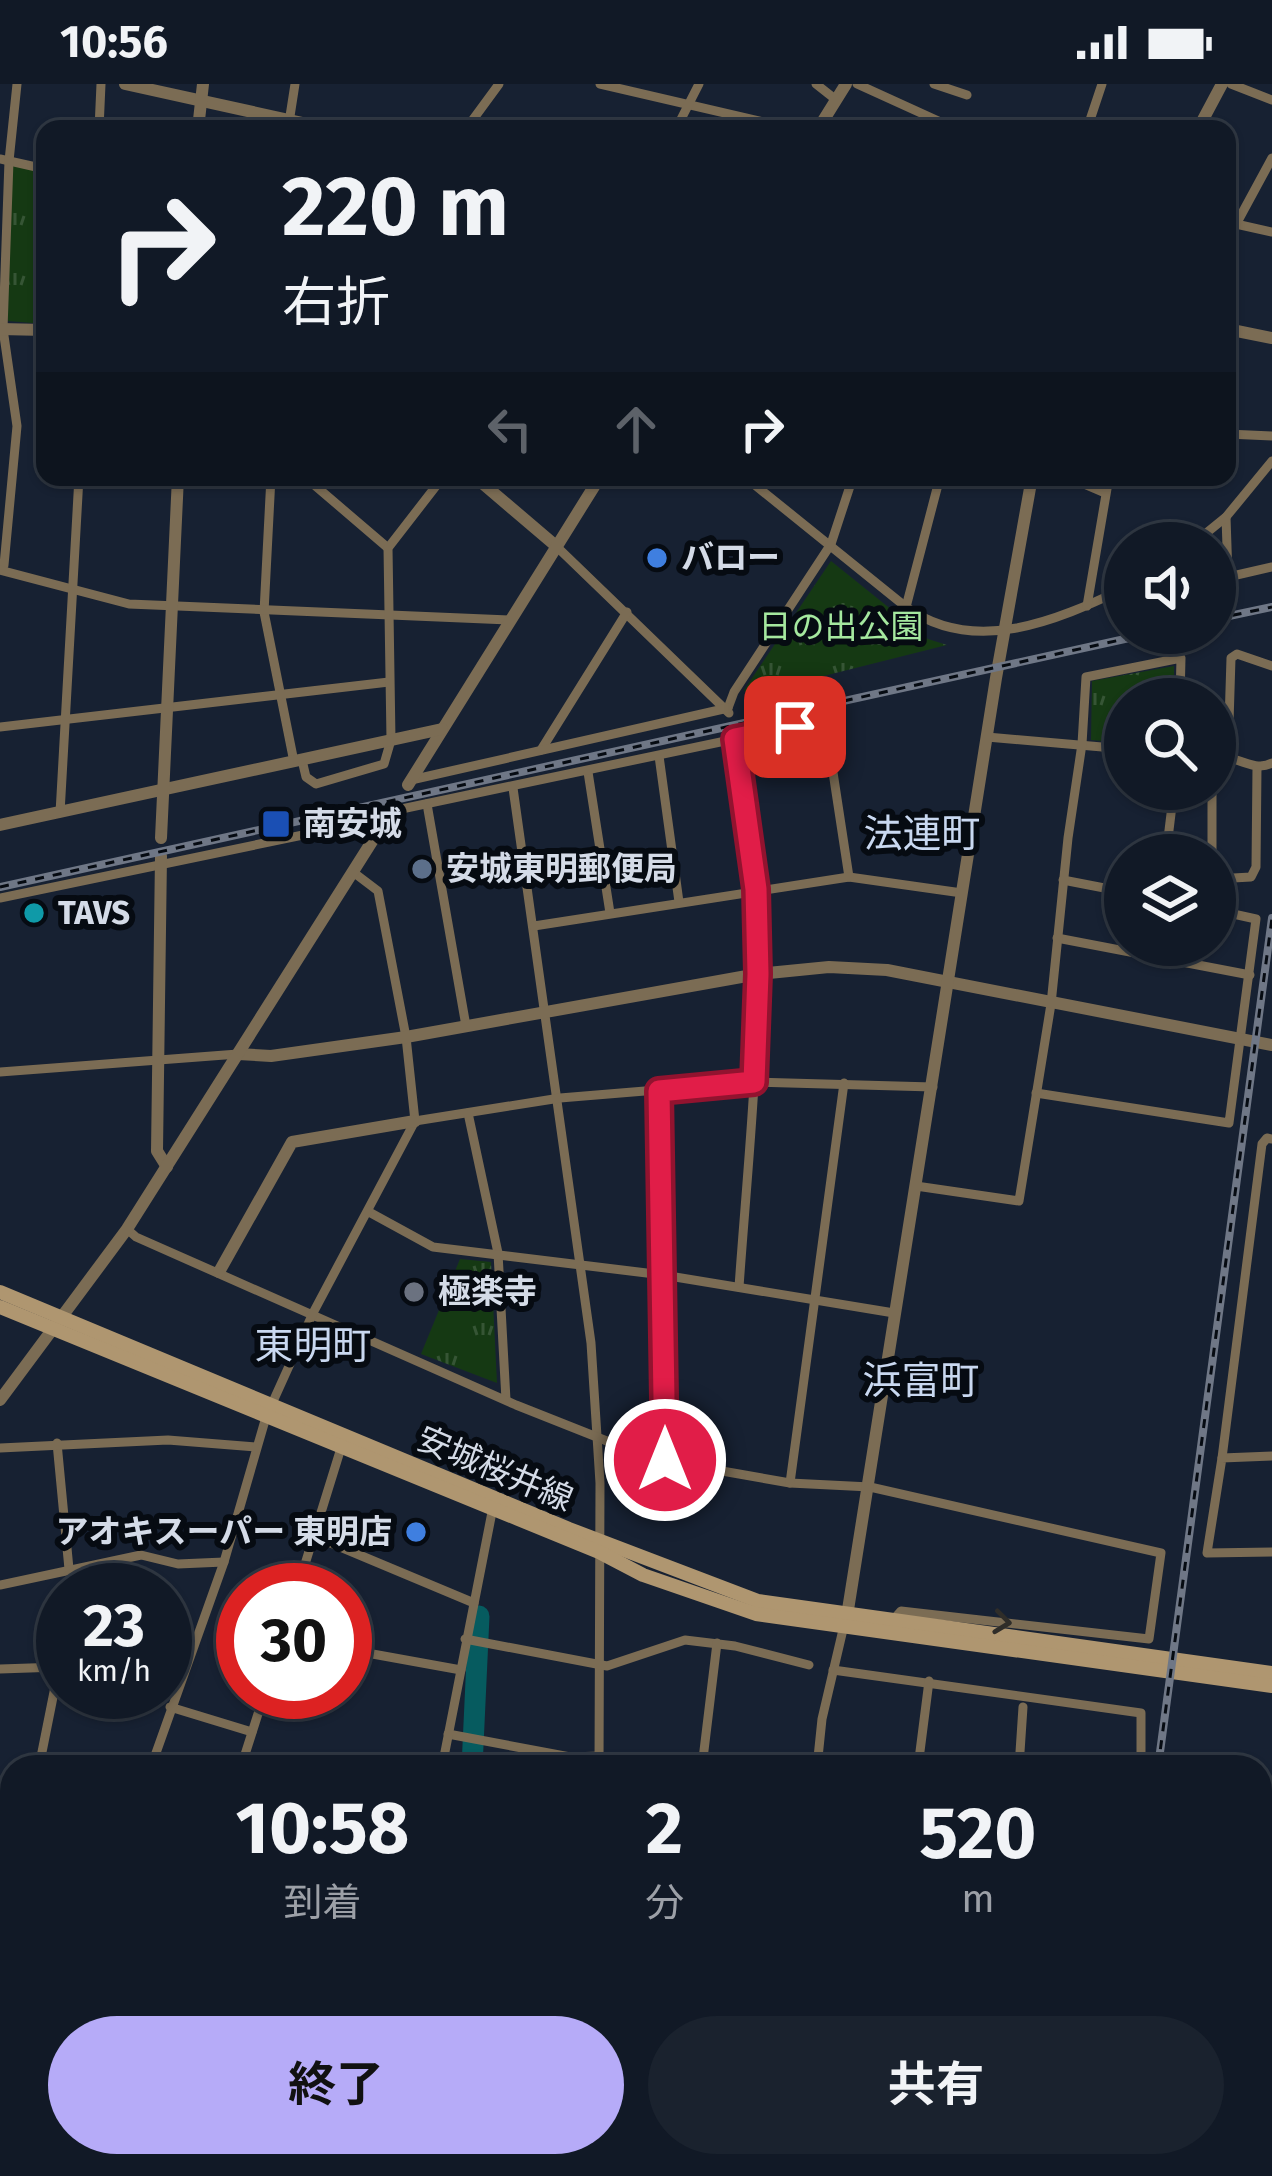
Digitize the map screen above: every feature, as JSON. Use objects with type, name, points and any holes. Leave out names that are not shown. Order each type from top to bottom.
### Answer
[{"type":"main road","name":"安城桜井線","points":[[0,1292],[59,1324],[493,1505]]},
{"type":"main road","name":"安城桜井線","points":[[0,1307],[59,1324]]},
{"type":"main road","name":"安城桜井線","points":[[269,1411],[341,1448],[758,1601],[844,1622],[1272,1686]]},
{"type":"main road","name":"安城桜井線","points":[[844,1622],[890,1622],[1272,1672]]},
{"type":"street","points":[[17,84],[4,160],[1,329],[16,427],[4,565],[0,568],[129,604],[509,620]]},
{"type":"street","points":[[99,120],[101,84]]},
{"type":"street","points":[[124,84],[270,120]]},
{"type":"street","points":[[199,120],[202,84]]},
{"type":"street","points":[[289,120],[295,84]]},
{"type":"street","points":[[473,120],[499,84]]},
{"type":"street","points":[[600,84],[756,120]]},
{"type":"street","points":[[680,120],[699,84]]},
{"type":"street","points":[[816,84],[836,99]]},
{"type":"street","points":[[823,120],[846,84]]},
{"type":"street","points":[[857,84],[936,120]]},
{"type":"street","points":[[934,84],[967,95]]},
{"type":"street","points":[[1091,120],[1102,84]]},
{"type":"street","points":[[1204,120],[1227,84],[1272,100]]},
{"type":"street","points":[[1236,216],[1272,158]]},
{"type":"street","points":[[4,160],[36,167]]},
{"type":"street","points":[[1236,223],[1272,232]]},
{"type":"street","points":[[1,329],[36,330]]},
{"type":"street","points":[[1236,331],[1272,338]]},
{"type":"street","points":[[1236,434],[1272,436]]},
{"type":"street","points":[[1220,522],[1272,461]]},
{"type":"street","points":[[60,813],[79,486]]},
{"type":"street","points":[[161,838],[178,486]]},
{"type":"street","points":[[270,486],[263,611],[298,761],[305,777],[316,784],[380,768],[391,740],[388,548],[436,486]]},
{"type":"street","points":[[316,486],[388,548]]},
{"type":"street","points":[[486,486],[556,546],[729,711]]},
{"type":"street","points":[[410,783],[594,486]]},
{"type":"street","points":[[757,486],[906,607],[950,630],[1004,633],[1104,598]]},
{"type":"street","points":[[729,711],[744,676],[831,544],[850,486]]},
{"type":"street","points":[[906,607],[938,486]]},
{"type":"street","points":[[818,1755],[870,1487],[947,982],[1030,486]]},
{"type":"street","points":[[1089,486],[1103,492]]},
{"type":"street","points":[[1088,606],[1105,486]]},
{"type":"street","points":[[1226,517],[1226,522]]},
{"type":"street","points":[[1236,575],[1272,567]]},
{"type":"street","points":[[541,749],[627,612]]},
{"type":"street","points":[[1230,678],[1231,658],[1238,654],[1272,666]]},
{"type":"street","points":[[916,1186],[1018,1201],[1051,1004],[1086,677],[1181,658],[1181,678]]},
{"type":"street","points":[[0,727],[389,682]]},
{"type":"street","points":[[410,783],[541,749],[729,711]]},
{"type":"street","points":[[0,898],[588,772],[734,734],[825,720],[849,877]]},
{"type":"street","points":[[0,826],[442,729]]},
{"type":"street","points":[[734,734],[756,889],[758,974],[739,1287]]},
{"type":"street","points":[[987,737],[1104,746]]},
{"type":"street","points":[[659,756],[679,902]]},
{"type":"street","points":[[1236,758],[1257,766],[1272,763]]},
{"type":"street","points":[[1236,878],[1251,877],[1256,868],[1257,766]]},
{"type":"street","points":[[588,772],[610,913]]},
{"type":"street","points":[[513,788],[583,1264],[598,1440],[600,1755]]},
{"type":"street","points":[[427,804],[466,1026]]},
{"type":"street","points":[[0,1400],[127,1229],[390,811]]},
{"type":"street","points":[[524,861],[600,851]]},
{"type":"street","points":[[161,860],[157,1151],[167,1167]]},
{"type":"street","points":[[192,1648],[224,1562],[269,1411],[313,1312],[416,1121],[406,1036],[378,891],[353,872]]},
{"type":"street","points":[[534,926],[849,877],[962,893]]},
{"type":"street","points":[[1064,880],[1104,888]]},
{"type":"street","points":[[1036,1093],[1229,1124],[1256,919],[1236,915]]},
{"type":"street","points":[[1058,938],[1250,975]]},
{"type":"street","points":[[0,1072],[238,1054],[271,1056],[758,974],[861,967],[1272,1046]]},
{"type":"street","points":[[219,1272],[292,1142],[560,1098],[754,1082],[933,1087]]},
{"type":"street","points":[[790,1484],[844,1083]]},
{"type":"street","points":[[659,1091],[665,1460]]},
{"type":"street","points":[[468,1113],[498,1253],[506,1400]]},
{"type":"street","points":[[1272,1139],[1262,1144],[1207,1553],[1272,1552]]},
{"type":"street","points":[[369,1212],[434,1247],[663,1275],[894,1313]]},
{"type":"street","points":[[127,1229],[136,1238],[598,1440],[665,1460],[790,1484],[870,1487],[1162,1553],[1149,1639],[902,1610],[890,1622]]},
{"type":"street","points":[[0,1448],[168,1440],[256,1447]]},
{"type":"street","points":[[57,1443],[68,1563]]},
{"type":"street","points":[[305,1563],[341,1448]]},
{"type":"street","points":[[1222,1458],[1272,1456]]},
{"type":"street","points":[[444,1755],[493,1505]]},
{"type":"street","points":[[314,1535],[474,1603]]},
{"type":"street","points":[[99,1563],[140,1555],[174,1563]]},
{"type":"street","points":[[192,1563],[224,1562]]},
{"type":"street","points":[[0,1585],[36,1577]]},
{"type":"street","points":[[465,1639],[607,1666],[685,1640],[717,1642],[809,1665]]},
{"type":"street","points":[[703,1755],[717,1642]]},
{"type":"street","points":[[372,1654],[460,1670]]},
{"type":"street","points":[[0,1669],[59,1667],[41,1755]]},
{"type":"street","points":[[833,1670],[1141,1713],[1141,1755]]},
{"type":"street","points":[[919,1755],[928,1681]]},
{"type":"street","points":[[1020,1755],[1023,1707]]},
{"type":"street","points":[[192,1714],[252,1732]]},
{"type":"street","points":[[155,1755],[166,1719]]},
{"type":"street","points":[[245,1755],[256,1719]]},
{"type":"street","points":[[448,1734],[564,1755]]},
{"type":"green space","points":[[9,161],[36,167],[36,323],[8,321]]},
{"type":"green space","name":"日の出公園","points":[[831,561],[928,639],[947,645],[748,695],[744,690]]},
{"type":"green space","points":[[1174,666],[1174,678],[1108,678]]},
{"type":"green space","points":[[1104,679],[1104,741],[1091,740],[1092,681]]},
{"type":"green space","points":[[460,1259],[491,1262],[497,1383],[421,1354]]},
{"type":"waterway","points":[[473,1755],[479,1616]]},
{"type":"railway","points":[[1236,615],[1272,607]]},
{"type":"railway","points":[[0,887],[1104,644]]},
{"type":"railway","points":[[1160,1755],[1272,918]]},
{"type":"place","name":"バロー","points":[[657,558]]},
{"type":"place","name":"南安城","points":[[276,824]]},
{"type":"place","name":"安城東明郵便局","points":[[422,869]]},
{"type":"place","name":"TAVS","points":[[34,913]]},
{"type":"place","name":"極楽寺","points":[[414,1292]]},
{"type":"place","name":"アオキスーパー 東明店","points":[[416,1532]]},
{"type":"district","name":"法連町","points":[[922,834]]},
{"type":"district","name":"東明町","points":[[313,1346]]},
{"type":"district","name":"浜富町","points":[[921,1381]]},
{"type":"route","points":[[665,1460],[659,1091],[754,1082],[756,889],[735,739],[795,727]]}]
